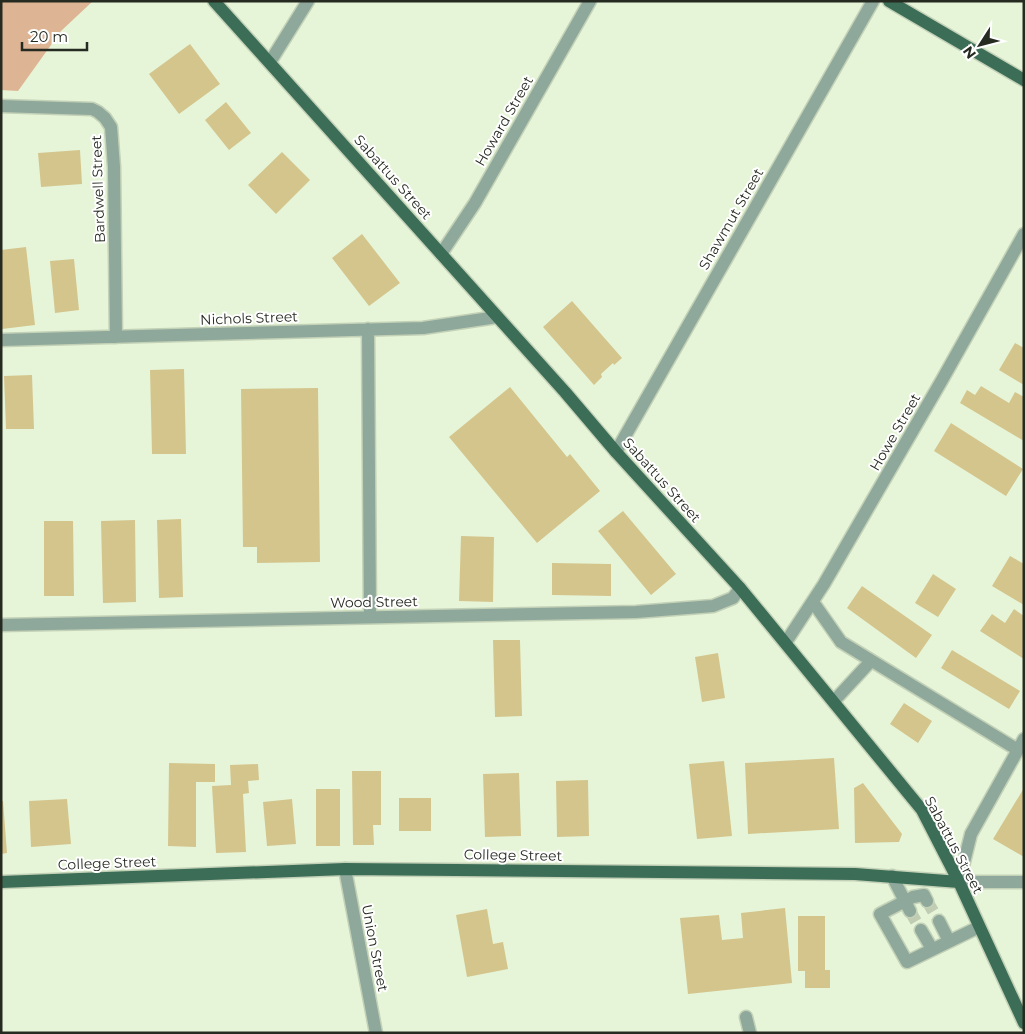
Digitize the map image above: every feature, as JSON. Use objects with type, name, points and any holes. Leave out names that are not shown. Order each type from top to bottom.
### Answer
[{"type":"main road","name":"Sabattus Street","points":[[214,1],[497,316],[616,452],[740,588],[922,810],[1024,1022]]},
{"type":"main road","points":[[889,1],[1024,80]]},
{"type":"main road","name":"College Street","points":[[1,882],[344,869],[856,874],[958,882]]},
{"type":"street","points":[[270,62],[308,1]]},
{"type":"street","name":"Howard Street","points":[[441,254],[475,203],[590,1]]},
{"type":"street","name":"Shawmut Street","points":[[616,452],[873,1]]},
{"type":"street","name":"Bardwell Street","points":[[1,106],[92,109],[105,118],[111,127],[114,167],[116,337]]},
{"type":"street","name":"Howe Street","points":[[786,642],[814,602],[1024,234]]},
{"type":"street","name":"Nichols Street","points":[[1,340],[423,328],[497,316]]},
{"type":"street","points":[[368,329],[370,617]]},
{"type":"street","name":"Wood Street","points":[[1,624],[636,612],[713,606],[733,598],[740,588]]},
{"type":"street","points":[[814,602],[841,642],[871,661],[1021,744],[971,834],[958,882]]},
{"type":"street","points":[[834,701],[871,661]]},
{"type":"street","name":"Union Street","points":[[344,869],[376,1033]]},
{"type":"street","points":[[892,876],[907,906]]},
{"type":"street","name":"College Street","points":[[958,882],[1024,882]]},
{"type":"street","points":[[927,901],[924,895],[913,897],[907,906],[880,914],[907,962],[979,926]]},
{"type":"street","points":[[939,921],[949,940]]},
{"type":"street","points":[[921,930],[932,949]]},
{"type":"street","points":[[746,1017],[750,1033]]},
{"type":"shaded area","points":[[1,1],[93,1],[61,31],[18,91],[1,90]]},
{"type":"building","points":[[190,44],[220,84],[179,114],[149,74]]},
{"type":"building","points":[[226,102],[251,133],[229,150],[205,120]]},
{"type":"building","points":[[80,150],[82,184],[41,187],[38,153]]},
{"type":"building","points":[[282,152],[310,180],[276,214],[248,185]]},
{"type":"building","points":[[362,234],[400,283],[369,306],[332,258]]},
{"type":"building","points":[[26,247],[35,325],[2,329],[1,250]]},
{"type":"building","points":[[74,259],[79,310],[55,313],[50,261]]},
{"type":"building","points":[[572,301],[622,358],[601,374],[602,377],[594,385],[543,327]]},
{"type":"building","points":[[1015,343],[1024,348],[1024,385],[999,370]]},
{"type":"building","points":[[184,369],[186,454],[152,454],[150,370]]},
{"type":"building","points":[[32,375],[34,429],[6,429],[4,376]]},
{"type":"building","points":[[981,386],[1009,403],[1015,392],[1024,397],[1024,441],[960,403],[967,390],[975,395]]},
{"type":"building","points":[[510,387],[567,457],[570,454],[600,491],[537,543],[449,437]]},
{"type":"building","points":[[318,388],[320,562],[257,563],[257,547],[243,547],[241,389]]},
{"type":"building","points":[[951,423],[1023,469],[1006,496],[934,451]]},
{"type":"building","points":[[623,511],[676,574],[651,595],[598,531]]},
{"type":"building","points":[[181,519],[183,597],[159,598],[157,520]]},
{"type":"building","points":[[135,520],[136,602],[103,603],[101,521]]},
{"type":"building","points":[[44,521],[73,521],[74,596],[44,596]]},
{"type":"building","points":[[461,536],[494,537],[493,602],[459,601]]},
{"type":"building","points":[[1010,556],[1024,564],[1024,605],[992,586]]},
{"type":"building","points":[[552,563],[611,564],[611,596],[552,595]]},
{"type":"building","points":[[933,574],[956,589],[938,617],[915,603]]},
{"type":"building","points":[[862,586],[932,635],[916,658],[847,608]]},
{"type":"building","points":[[1014,609],[1024,616],[1024,659],[980,631],[992,614],[1005,623]]},
{"type":"building","points":[[493,640],[520,640],[522,716],[495,717]]},
{"type":"building","points":[[952,650],[1020,691],[1009,709],[941,668]]},
{"type":"building","points":[[718,653],[725,698],[702,702],[695,657]]},
{"type":"building","points":[[904,703],[932,721],[918,743],[890,724]]},
{"type":"building","points":[[834,758],[839,829],[748,834],[745,763]]},
{"type":"building","points":[[724,761],[732,836],[697,839],[689,764]]},
{"type":"building","points":[[169,763],[215,764],[215,782],[196,782],[196,847],[168,846]]},
{"type":"building","points":[[258,764],[259,780],[248,781],[249,793],[243,794],[246,852],[216,853],[212,786],[231,785],[230,765]]},
{"type":"building","points":[[352,771],[381,771],[381,825],[373,825],[374,845],[353,845]]},
{"type":"building","points":[[519,773],[521,836],[485,837],[483,774]]},
{"type":"building","points":[[588,780],[589,836],[557,837],[556,781]]},
{"type":"building","points":[[863,783],[902,834],[899,842],[855,843],[854,788]]},
{"type":"building","points":[[1024,788],[1024,857],[993,839]]},
{"type":"building","points":[[316,789],[340,789],[340,846],[316,846]]},
{"type":"building","points":[[399,798],[431,798],[431,831],[399,831]]},
{"type":"building","points":[[67,799],[71,844],[31,847],[29,801]]},
{"type":"building","points":[[292,799],[296,844],[267,846],[263,802]]},
{"type":"building","points":[[1,801],[3,801],[7,853],[1,854]]},
{"type":"building","points":[[785,908],[792,983],[688,994],[680,918],[719,915],[722,940],[743,938],[741,913]]},
{"type":"building","points":[[487,909],[493,944],[503,942],[508,969],[467,977],[456,915]]},
{"type":"building","points":[[798,916],[825,916],[825,970],[830,970],[830,988],[805,988],[805,971],[798,971]]},
{"type":"tunnel","points":[[927,901],[939,921]]},
{"type":"tunnel","points":[[910,911],[921,930]]}]
